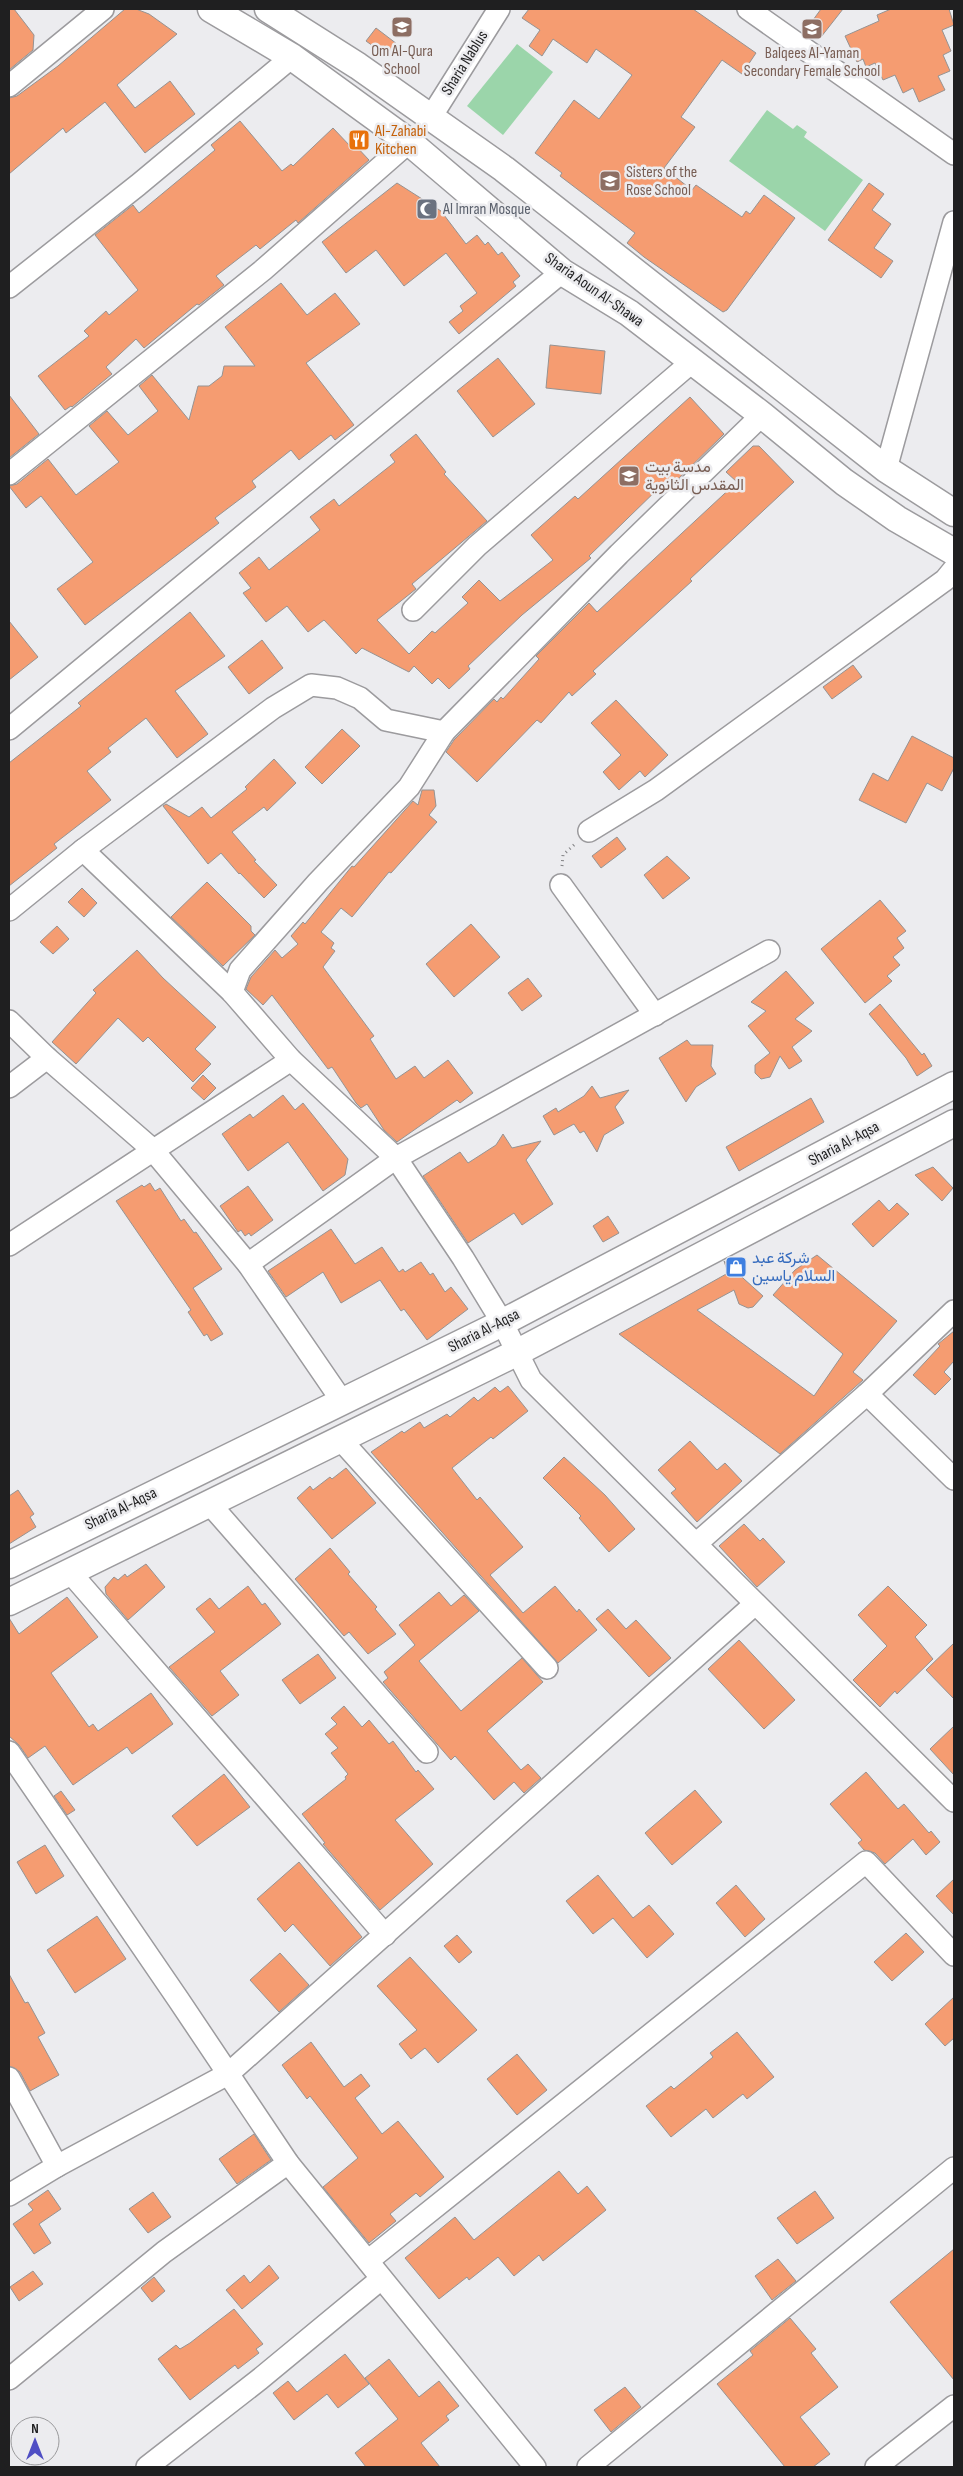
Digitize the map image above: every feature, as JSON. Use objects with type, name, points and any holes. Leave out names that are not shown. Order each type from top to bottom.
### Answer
[{"type":"main road","name":"Sharia Aoun Al-Shawa","points":[[211,9],[292,58],[409,142],[562,272],[629,313],[762,414],[844,482],[897,518],[954,552]]},
{"type":"main road","points":[[268,9],[358,66],[504,169],[886,469],[954,513]]},
{"type":"main road","name":"Sharia Al-Aqsa","points":[[9,1565],[502,1322],[954,1085]]},
{"type":"main road","name":"Sharia Al-Aqsa","points":[[9,1602],[516,1353],[954,1123]]},
{"type":"street","points":[[9,86],[103,9]]},
{"type":"street","name":"Sharia Nablus","points":[[431,118],[499,9]]},
{"type":"street","points":[[748,9],[954,154]]},
{"type":"street","points":[[9,287],[138,185],[292,58]]},
{"type":"street","points":[[9,474],[263,270],[409,142]]},
{"type":"street","points":[[886,469],[954,222]]},
{"type":"street","points":[[9,729],[562,272]]},
{"type":"street","points":[[413,610],[477,546],[692,362]]},
{"type":"street","points":[[232,992],[240,970],[318,882],[409,787],[444,732],[619,554],[762,414]]},
{"type":"street","points":[[589,831],[656,790],[946,580],[954,569]]},
{"type":"street","points":[[9,910],[83,850],[273,708],[311,685],[337,688],[360,698],[386,720],[444,732]]},
{"type":"street","points":[[83,850],[232,992],[291,1060],[396,1158],[463,1258],[502,1322],[531,1380],[697,1543],[755,1604],[954,1801]]},
{"type":"street","points":[[561,885],[655,1015]]},
{"type":"street","points":[[248,1264],[396,1158],[770,951]]},
{"type":"street","points":[[9,1021],[48,1058],[152,1149],[248,1264],[342,1401]]},
{"type":"street","points":[[9,1087],[48,1058]]},
{"type":"street","points":[[9,1246],[152,1149],[291,1060]]},
{"type":"street","points":[[697,1543],[868,1394],[954,1311]]},
{"type":"street","points":[[868,1394],[954,1479]]},
{"type":"street","points":[[340,1439],[547,1668]]},
{"type":"street","points":[[209,1503],[427,1752]]},
{"type":"street","points":[[69,1571],[386,1935]]},
{"type":"street","points":[[9,2195],[57,2166],[228,2074],[755,1604]]},
{"type":"street","points":[[9,1752],[288,2163],[369,2260],[381,2279],[535,2467]]},
{"type":"street","points":[[369,2260],[866,1862],[954,1955]]},
{"type":"street","points":[[9,2078],[57,2166]]},
{"type":"street","points":[[9,2379],[164,2252],[288,2163]]},
{"type":"street","points":[[588,2467],[954,2168]]},
{"type":"street","points":[[147,2467],[260,2379],[381,2279]]},
{"type":"street","points":[[876,2467],[954,2406]]},
{"type":"path","points":[[561,885],[563,855],[589,831]]},
{"type":"green space","points":[[517,44],[553,72],[503,135],[467,106]]},
{"type":"green space","points":[[767,110],[793,129],[797,125],[807,132],[804,137],[863,180],[825,231],[729,161]]},
{"type":"building","points":[[9,9],[14,9],[34,35],[33,50],[9,70]]},
{"type":"building","points":[[125,9],[136,9],[149,14],[177,34],[117,85],[135,108],[170,81],[195,114],[145,153],[105,102],[66,133],[63,128],[9,174],[9,98],[17,96],[58,66]]},
{"type":"building","points":[[529,9],[693,9],[756,53],[742,74],[722,60],[681,117],[695,127],[664,168],[692,190],[696,185],[742,217],[746,211],[750,214],[764,195],[795,218],[727,310],[723,312],[644,257],[627,243],[635,233],[560,176],[562,173],[535,153],[574,100],[599,119],[632,75],[596,49],[587,63],[553,39],[542,56],[529,46],[540,30],[522,18]]},
{"type":"building","points":[[821,9],[843,9],[821,37],[808,27]]},
{"type":"building","points":[[891,9],[949,9],[954,25],[942,30],[951,51],[943,55],[950,71],[938,76],[945,90],[919,102],[913,88],[903,93],[895,75],[883,80],[875,63],[866,67],[863,59],[857,62],[845,36],[879,21],[877,15]]},
{"type":"building","points":[[376,28],[397,44],[388,57],[366,41]]},
{"type":"building","points":[[240,121],[282,171],[291,164],[293,166],[333,128],[351,147],[354,144],[369,160],[298,223],[296,220],[260,249],[256,245],[216,276],[224,285],[199,305],[197,304],[144,348],[136,339],[106,367],[112,374],[72,407],[65,410],[38,376],[89,336],[84,331],[106,311],[109,315],[138,290],[95,235],[133,205],[139,213],[215,150],[211,145]]},
{"type":"building","points":[[397,183],[441,211],[466,244],[477,235],[485,245],[488,242],[498,255],[502,252],[520,276],[513,282],[516,286],[459,334],[449,322],[463,311],[460,306],[477,293],[446,253],[404,286],[376,250],[346,273],[322,242]]},
{"type":"building","points":[[869,183],[884,194],[872,210],[891,224],[874,248],[893,261],[881,278],[828,240]]},
{"type":"building","points":[[281,283],[307,315],[335,293],[360,324],[306,363],[354,425],[335,440],[331,435],[299,460],[291,450],[252,481],[256,487],[215,518],[219,523],[85,625],[57,589],[93,562],[41,496],[26,508],[9,486],[17,484],[48,459],[76,495],[119,462],[89,426],[107,411],[128,435],[158,411],[139,386],[152,375],[189,420],[198,386],[209,386],[222,376],[224,366],[255,366],[225,327]]},
{"type":"building","points":[[550,345],[605,351],[601,394],[546,388]]},
{"type":"building","points":[[498,358],[535,404],[493,437],[457,391]]},
{"type":"building","points":[[9,395],[39,434],[9,458]]},
{"type":"building","points":[[690,397],[724,434],[670,487],[665,482],[589,556],[591,558],[522,615],[468,666],[470,669],[449,689],[438,678],[432,684],[414,666],[409,672],[362,648],[356,654],[324,620],[308,632],[287,606],[266,622],[243,593],[251,588],[239,573],[259,557],[269,570],[320,530],[310,517],[334,499],[339,506],[395,462],[390,455],[416,434],[446,472],[444,474],[487,521],[412,584],[416,589],[377,620],[409,654],[432,631],[435,633],[468,603],[462,597],[479,580],[500,601],[553,560],[531,535],[575,496],[578,499]]},
{"type":"building","points":[[753,446],[759,446],[794,482],[690,579],[692,581],[593,671],[596,674],[572,696],[569,692],[541,723],[537,720],[477,782],[446,752],[454,740],[494,699],[497,702],[501,697],[503,699],[539,659],[536,656],[589,603],[597,612],[737,482],[726,472]]},
{"type":"building","points":[[190,612],[225,656],[175,691],[208,734],[177,758],[146,718],[108,748],[111,752],[87,771],[111,800],[54,844],[57,848],[9,886],[9,763],[81,706],[78,703]]},
{"type":"building","points":[[9,621],[38,657],[9,680]]},
{"type":"building","points":[[262,640],[283,668],[249,694],[228,667]]},
{"type":"building","points":[[853,665],[862,677],[832,699],[823,687]]},
{"type":"building","points":[[616,700],[668,755],[645,777],[640,771],[619,790],[603,772],[621,755],[591,723]]},
{"type":"building","points":[[342,729],[360,746],[322,784],[305,767]]},
{"type":"building","points":[[912,736],[954,758],[954,768],[942,791],[927,783],[906,823],[859,800],[873,773],[888,781]]},
{"type":"building","points":[[274,759],[296,783],[267,811],[264,807],[232,832],[256,860],[254,861],[277,885],[264,898],[221,853],[208,864],[163,806],[166,804],[189,817],[202,807],[211,818],[247,789],[245,787]]},
{"type":"building","points":[[422,790],[434,790],[436,806],[429,815],[437,822],[391,873],[389,872],[352,917],[341,908],[321,932],[334,943],[331,948],[335,951],[323,967],[374,1036],[370,1039],[396,1079],[415,1066],[424,1078],[448,1060],[473,1093],[460,1103],[457,1100],[397,1142],[384,1130],[367,1104],[361,1108],[356,1103],[332,1067],[328,1069],[272,995],[263,1005],[246,989],[251,977],[275,950],[282,958],[298,944],[291,936],[303,922],[305,924],[352,866],[354,867],[413,801],[418,805]]},
{"type":"building","points":[[617,837],[626,849],[601,868],[592,856]]},
{"type":"building","points":[[667,856],[690,878],[663,899],[644,875]]},
{"type":"building","points":[[207,882],[251,926],[251,931],[255,935],[223,966],[171,917]]},
{"type":"building","points":[[82,888],[97,903],[84,917],[68,902]]},
{"type":"building","points":[[880,900],[906,931],[897,938],[904,948],[893,957],[900,965],[887,976],[892,981],[865,1003],[821,949]]},
{"type":"building","points":[[471,924],[500,957],[454,997],[426,964]]},
{"type":"building","points":[[57,926],[69,939],[53,954],[40,942]]},
{"type":"building","points":[[137,950],[163,978],[216,1027],[195,1049],[211,1064],[193,1082],[148,1037],[143,1042],[118,1018],[76,1064],[52,1042],[96,993],[93,990]]},
{"type":"building","points":[[786,971],[814,1003],[795,1019],[812,1031],[792,1047],[802,1061],[789,1069],[780,1056],[770,1077],[761,1079],[755,1073],[755,1065],[770,1053],[748,1026],[766,1011],[751,1002]]},
{"type":"building","points":[[528,978],[542,996],[522,1011],[508,993]]},
{"type":"building","points":[[880,1004],[922,1055],[924,1053],[932,1066],[917,1076],[906,1058],[869,1014]]},
{"type":"building","points":[[687,1040],[691,1045],[713,1045],[711,1066],[716,1074],[696,1087],[686,1102],[659,1058]]},
{"type":"building","points":[[203,1075],[216,1088],[204,1100],[191,1088]]},
{"type":"building","points":[[592,1086],[600,1098],[629,1090],[615,1107],[624,1123],[604,1135],[597,1152],[584,1131],[580,1133],[574,1124],[554,1135],[543,1116],[556,1108],[558,1112],[584,1096]]},
{"type":"building","points":[[283,1095],[295,1110],[303,1103],[348,1159],[345,1175],[323,1191],[288,1142],[248,1171],[222,1134],[250,1114],[253,1118]]},
{"type":"building","points":[[811,1098],[824,1122],[739,1171],[726,1147]]},
{"type":"building","points":[[503,1134],[512,1148],[541,1141],[526,1160],[553,1204],[522,1225],[514,1213],[468,1243],[423,1176],[460,1152],[468,1163],[496,1145]]},
{"type":"building","points":[[933,1167],[953,1188],[942,1201],[915,1175]]},
{"type":"building","points":[[150,1183],[155,1191],[160,1188],[181,1221],[184,1219],[194,1233],[196,1232],[222,1269],[193,1288],[223,1334],[211,1341],[207,1334],[204,1336],[188,1312],[191,1310],[116,1201],[142,1185],[144,1187]]},
{"type":"building","points":[[248,1186],[273,1220],[251,1236],[249,1233],[245,1236],[241,1230],[238,1232],[220,1206]]},
{"type":"building","points":[[879,1200],[889,1211],[897,1203],[909,1214],[873,1247],[852,1224]]},
{"type":"building","points":[[608,1216],[619,1233],[603,1242],[593,1226]]},
{"type":"building","points":[[331,1229],[355,1264],[382,1247],[399,1272],[403,1269],[405,1272],[421,1262],[430,1275],[433,1273],[445,1292],[451,1287],[468,1309],[427,1340],[404,1309],[401,1311],[380,1280],[341,1303],[323,1272],[286,1297],[268,1271]]},
{"type":"building","points":[[817,1255],[897,1321],[853,1372],[863,1380],[780,1454],[619,1334],[728,1273],[724,1261],[763,1296],[753,1307],[748,1308],[739,1304],[734,1290],[697,1310],[814,1396],[843,1354],[773,1295],[795,1270]]},
{"type":"building","points":[[954,1331],[954,1361],[944,1372],[951,1379],[935,1395],[913,1375],[940,1346],[938,1344]]},
{"type":"building","points":[[508,1386],[528,1411],[452,1468],[477,1500],[480,1497],[523,1547],[490,1575],[523,1613],[555,1586],[577,1612],[579,1609],[597,1630],[558,1663],[371,1452],[402,1431],[404,1433],[420,1422],[424,1428],[447,1414],[450,1417],[474,1397],[478,1401],[495,1387],[500,1392]]},
{"type":"building","points":[[690,1441],[717,1470],[725,1463],[742,1481],[697,1522],[671,1493],[676,1489],[658,1470]]},
{"type":"building","points":[[564,1457],[605,1495],[635,1529],[609,1552],[579,1518],[581,1516],[543,1478]]},
{"type":"building","points":[[346,1468],[376,1503],[332,1539],[297,1498],[310,1486],[313,1490]]},
{"type":"building","points":[[18,1490],[34,1514],[30,1517],[36,1527],[9,1544],[9,1496]]},
{"type":"building","points":[[744,1524],[760,1541],[763,1538],[785,1562],[757,1587],[719,1546]]},
{"type":"building","points":[[330,1548],[350,1572],[348,1574],[377,1607],[375,1609],[396,1634],[368,1654],[349,1632],[344,1636],[295,1579]]},
{"type":"building","points":[[146,1564],[165,1587],[128,1620],[106,1594],[105,1587],[114,1577],[118,1580],[125,1574],[127,1577]]},
{"type":"building","points":[[248,1586],[262,1605],[265,1603],[281,1624],[220,1671],[239,1695],[212,1716],[169,1667],[215,1632],[196,1609],[210,1598],[219,1609]]},
{"type":"building","points":[[888,1586],[927,1625],[915,1637],[933,1659],[897,1694],[895,1691],[880,1707],[853,1680],[887,1646],[858,1615]]},
{"type":"building","points":[[439,1592],[451,1606],[464,1595],[479,1611],[419,1661],[461,1711],[522,1658],[543,1682],[487,1731],[521,1770],[528,1764],[541,1778],[524,1793],[514,1782],[494,1800],[455,1756],[451,1760],[383,1682],[388,1678],[384,1672],[415,1645],[399,1625]]},
{"type":"building","points":[[67,1597],[98,1637],[51,1673],[89,1727],[93,1724],[98,1731],[151,1693],[173,1724],[132,1754],[127,1747],[73,1785],[45,1746],[28,1758],[19,1745],[9,1736],[9,1618],[19,1634]]},
{"type":"building","points":[[608,1609],[626,1629],[636,1620],[671,1658],[649,1677],[596,1619]]},
{"type":"building","points":[[739,1640],[795,1700],[764,1729],[708,1669]]},
{"type":"building","points":[[954,1643],[954,1699],[926,1670]]},
{"type":"building","points":[[318,1654],[336,1678],[300,1704],[282,1680]]},
{"type":"building","points":[[344,1706],[362,1727],[369,1720],[389,1744],[393,1741],[416,1772],[418,1770],[434,1789],[395,1820],[433,1864],[380,1910],[323,1844],[325,1843],[302,1814],[346,1779],[345,1777],[348,1774],[331,1753],[338,1748],[325,1734],[337,1724],[331,1718]]},
{"type":"building","points":[[954,1726],[954,1775],[930,1749]]},
{"type":"building","points":[[866,1772],[898,1809],[904,1804],[929,1833],[931,1831],[940,1842],[926,1855],[913,1839],[885,1864],[875,1853],[864,1850],[858,1843],[862,1840],[830,1804]]},
{"type":"building","points":[[224,1774],[250,1807],[197,1846],[172,1816]]},
{"type":"building","points":[[695,1790],[722,1822],[672,1865],[645,1833]]},
{"type":"building","points":[[61,1791],[75,1810],[67,1815],[54,1796]]},
{"type":"building","points":[[45,1845],[64,1876],[36,1894],[17,1862]]},
{"type":"building","points":[[299,1862],[362,1937],[330,1966],[293,1924],[285,1932],[257,1899]]},
{"type":"building","points":[[598,1875],[633,1918],[649,1905],[674,1934],[647,1958],[613,1918],[593,1934],[566,1901]]},
{"type":"building","points":[[954,1879],[954,1915],[936,1896]]},
{"type":"building","points":[[736,1885],[765,1919],[745,1937],[716,1903]]},
{"type":"building","points":[[97,1916],[126,1959],[75,1993],[47,1950]]},
{"type":"building","points":[[906,1933],[924,1952],[892,1981],[874,1962]]},
{"type":"building","points":[[457,1935],[472,1952],[459,1963],[444,1946]]},
{"type":"building","points":[[280,1953],[309,1985],[279,2012],[250,1980]]},
{"type":"building","points":[[410,1957],[477,2030],[438,2063],[425,2048],[411,2059],[399,2044],[417,2030],[377,1986]]},
{"type":"building","points":[[9,1974],[25,2003],[28,2002],[45,2033],[38,2037],[59,2075],[30,2091],[20,2072],[9,2066]]},
{"type":"building","points":[[954,1997],[954,2038],[945,2046],[925,2024]]},
{"type":"building","points":[[737,2032],[774,2077],[747,2099],[743,2094],[713,2118],[706,2109],[671,2137],[646,2106],[671,2086],[674,2089],[713,2057],[710,2053]]},
{"type":"building","points":[[311,2042],[344,2087],[361,2074],[370,2086],[355,2098],[382,2134],[398,2121],[444,2177],[420,2197],[416,2193],[390,2214],[396,2221],[369,2243],[323,2187],[358,2158],[310,2096],[307,2099],[282,2065]]},
{"type":"building","points":[[517,2054],[547,2090],[517,2115],[487,2079]]},
{"type":"building","points":[[254,2134],[271,2160],[237,2184],[219,2159]]},
{"type":"building","points":[[559,2171],[578,2194],[587,2186],[606,2210],[543,2261],[539,2255],[514,2276],[498,2257],[469,2280],[467,2277],[439,2299],[405,2258],[455,2217],[474,2240]]},
{"type":"building","points":[[48,2190],[61,2209],[39,2224],[51,2243],[34,2254],[13,2224],[33,2210],[28,2204]]},
{"type":"building","points":[[815,2191],[834,2218],[797,2244],[777,2218]]},
{"type":"building","points":[[153,2192],[171,2217],[148,2233],[129,2209]]},
{"type":"building","points":[[954,2249],[954,2380],[890,2302]]},
{"type":"building","points":[[778,2259],[796,2281],[772,2300],[755,2276]]},
{"type":"building","points":[[269,2265],[279,2278],[242,2309],[226,2290],[244,2275],[250,2283]]},
{"type":"building","points":[[33,2271],[43,2284],[19,2301],[10,2287]]},
{"type":"building","points":[[154,2277],[165,2291],[152,2302],[141,2288]]},
{"type":"building","points":[[234,2309],[263,2344],[256,2349],[259,2353],[238,2369],[235,2365],[190,2400],[158,2359],[176,2345],[180,2349],[190,2343]]},
{"type":"building","points":[[790,2318],[816,2349],[811,2353],[838,2387],[800,2417],[830,2454],[813,2467],[785,2467],[717,2384],[753,2355],[750,2351]]},
{"type":"building","points":[[345,2354],[369,2384],[338,2408],[327,2394],[294,2420],[273,2393],[288,2381],[297,2392]]},
{"type":"building","points":[[389,2359],[419,2397],[439,2381],[459,2406],[446,2416],[449,2420],[421,2443],[440,2467],[366,2467],[355,2453],[398,2419],[365,2378]]},
{"type":"building","points":[[625,2387],[641,2407],[611,2432],[594,2410]]},
{"type":"place","name":"Om Al-Qura School","points":[[402,27]]},
{"type":"place","name":"Balqees Al-Yaman Secondary Female School","points":[[812,29]]},
{"type":"place","name":"Al-Zahabi Kitchen","points":[[359,140]]},
{"type":"place","name":"Sisters of the Rose School","points":[[610,181]]},
{"type":"place","name":"Al Imran Mosque","points":[[427,209]]},
{"type":"place","name":"مدسة بيت المقدس الثانوية","points":[[629,476]]},
{"type":"place","name":"شركة عبد السلام ياسين","points":[[736,1267]]}]
